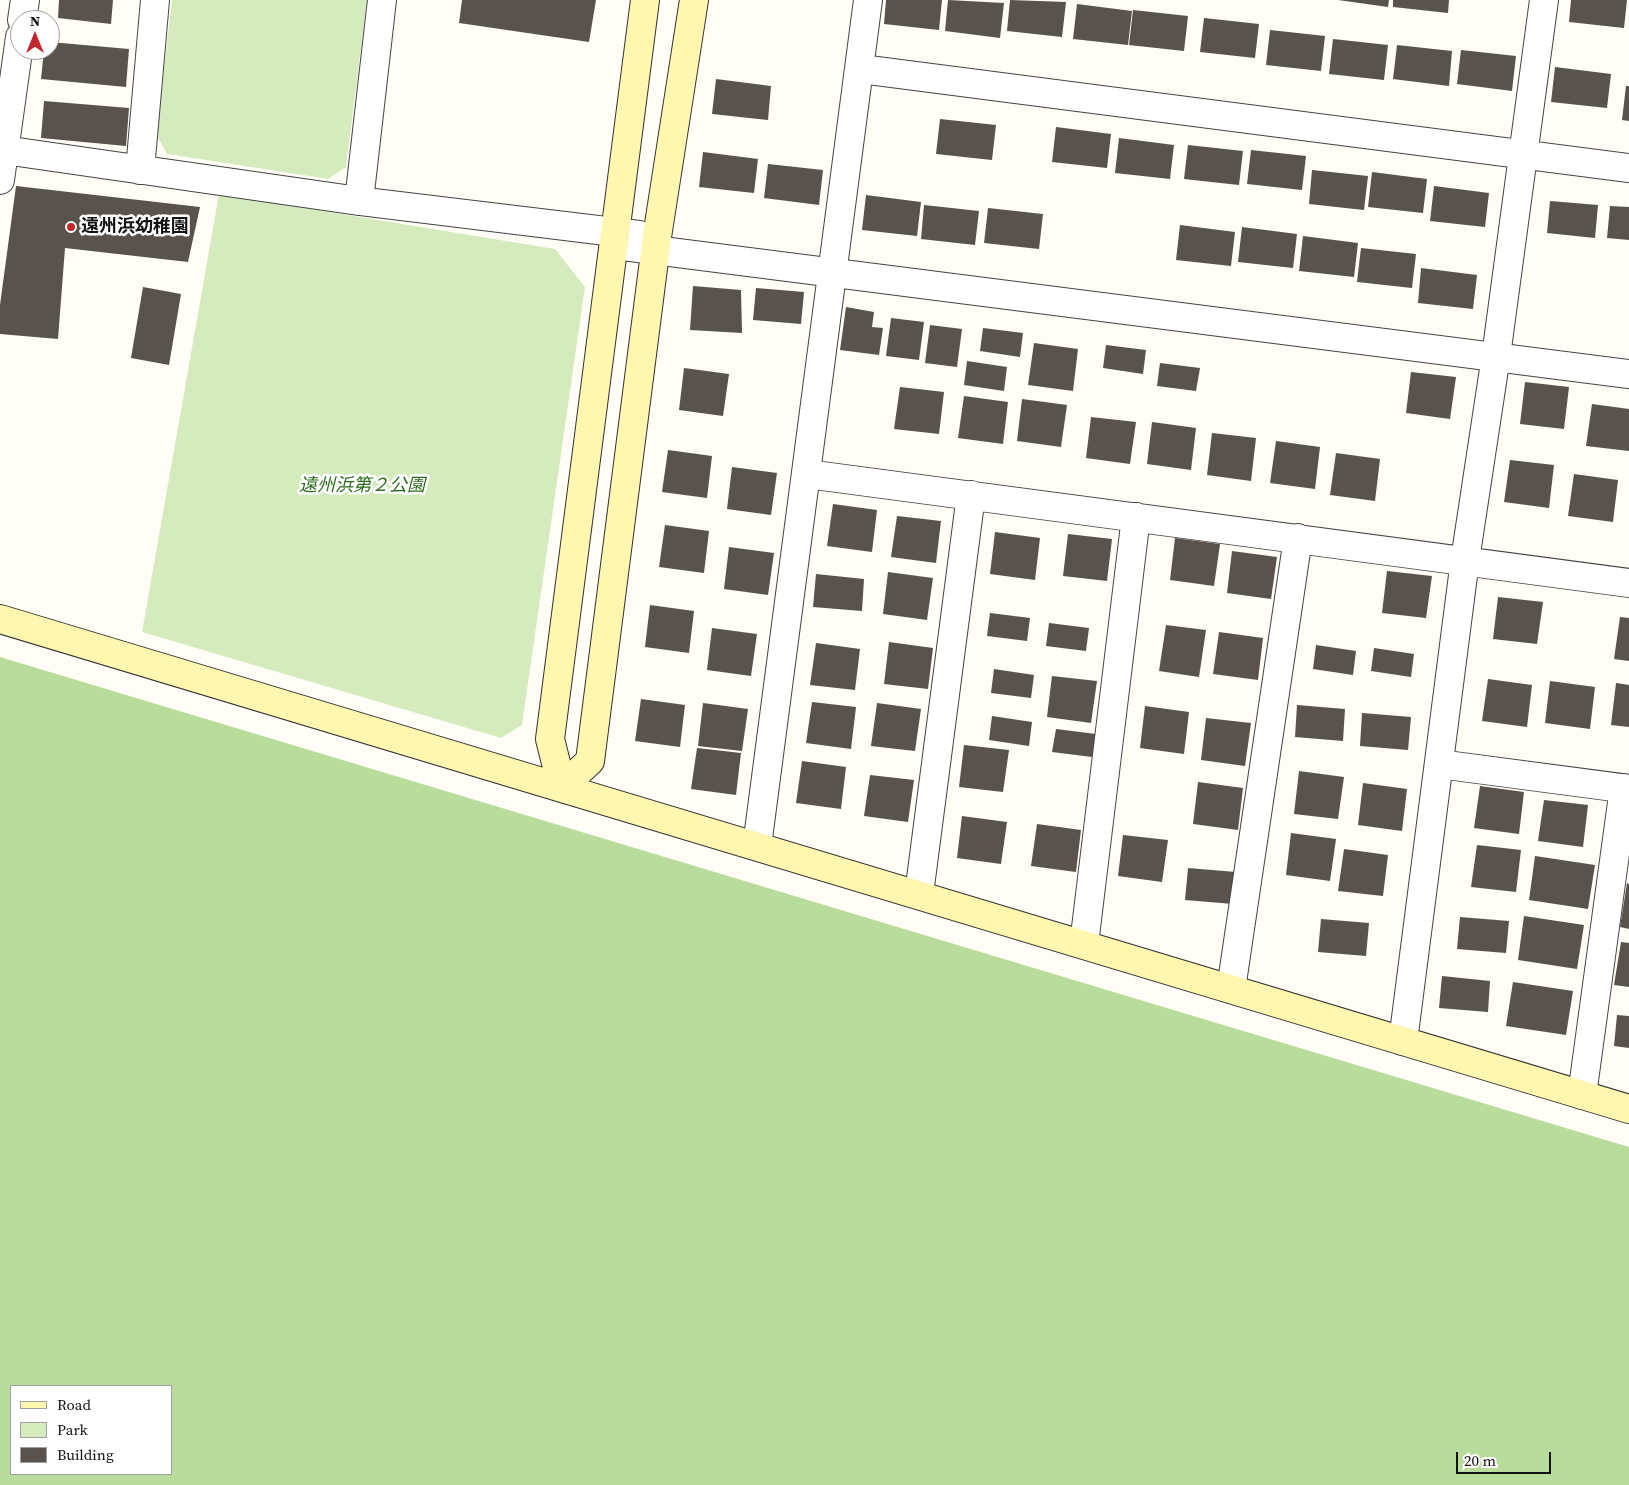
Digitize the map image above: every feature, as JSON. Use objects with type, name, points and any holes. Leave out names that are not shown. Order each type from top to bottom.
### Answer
[{"type":"street","points":[[140,170],[155,0]]},
{"type":"street","points":[[359,201],[382,0]]},
{"type":"street","points":[[562,787],[550,739],[616,239],[645,0]]},
{"type":"street","points":[[562,787],[590,761],[656,244],[694,0]]},
{"type":"street","points":[[758,846],[832,273],[861,68],[868,0]]},
{"type":"street","points":[[1403,1040],[1465,560],[1496,356],[1544,0]]},
{"type":"street","points":[[0,180],[4,150],[8,67]]},
{"type":"street","points":[[861,68],[1629,168]]},
{"type":"street","points":[[4,150],[656,244],[832,273],[1629,374]]},
{"type":"street","points":[[807,474],[1629,583]]},
{"type":"street","points":[[919,894],[972,496]]},
{"type":"street","points":[[1084,944],[1136,517]]},
{"type":"street","points":[[1231,989],[1298,538]]},
{"type":"street","points":[[0,619],[1629,1109]]},
{"type":"street","points":[[1439,764],[1627,789],[1582,1095]]},
{"type":"green space","points":[[172,0],[367,0],[346,167],[328,179],[167,154],[156,134]]},
{"type":"green space","name":"遠州浜第２公園","points":[[219,194],[555,249],[585,287],[522,725],[501,738],[142,632]]},
{"type":"green space","points":[[0,657],[1629,1147],[1629,1485],[0,1485]]},
{"type":"building","points":[[59,0],[113,0],[111,24],[60,18],[60,10],[58,10]]},
{"type":"building","points":[[462,0],[596,0],[589,42],[459,23]]},
{"type":"building","points":[[886,0],[942,0],[939,30],[884,24]]},
{"type":"building","points":[[948,0],[1004,3],[1000,38],[945,31]]},
{"type":"building","points":[[1010,0],[1066,2],[1062,37],[1007,31]]},
{"type":"building","points":[[1338,0],[1389,0],[1388,7]]},
{"type":"building","points":[[1393,0],[1449,0],[1448,13],[1393,7]]},
{"type":"building","points":[[1571,0],[1627,0],[1624,28],[1569,22]]},
{"type":"building","points":[[1077,4],[1132,11],[1128,45],[1073,39]]},
{"type":"building","points":[[1133,10],[1188,16],[1184,51],[1129,45]]},
{"type":"building","points":[[1204,18],[1259,24],[1255,58],[1200,52]]},
{"type":"building","points":[[1270,30],[1325,36],[1321,71],[1266,65]]},
{"type":"building","points":[[1333,39],[1388,45],[1384,80],[1329,74]]},
{"type":"building","points":[[60,43],[129,49],[126,87],[41,79],[43,60],[60,60]]},
{"type":"building","points":[[1397,45],[1452,51],[1449,86],[1393,79]]},
{"type":"building","points":[[1461,50],[1516,56],[1512,91],[1457,84]]},
{"type":"building","points":[[1555,67],[1611,74],[1607,108],[1551,102]]},
{"type":"building","points":[[716,79],[771,86],[768,120],[712,114]]},
{"type":"building","points":[[1626,86],[1629,86],[1629,121],[1622,120]]},
{"type":"building","points":[[44,101],[129,108],[126,146],[41,138]]},
{"type":"building","points":[[940,119],[996,125],[992,160],[936,154]]},
{"type":"building","points":[[1056,127],[1111,134],[1107,168],[1052,162]]},
{"type":"building","points":[[1119,138],[1174,145],[1170,179],[1115,173]]},
{"type":"building","points":[[1188,145],[1243,151],[1239,185],[1184,179]]},
{"type":"building","points":[[1251,150],[1306,156],[1302,190],[1247,184]]},
{"type":"building","points":[[703,152],[758,159],[754,193],[699,187]]},
{"type":"building","points":[[768,164],[823,170],[819,205],[764,198]]},
{"type":"building","points":[[1312,170],[1368,176],[1364,210],[1309,204]]},
{"type":"building","points":[[1372,172],[1427,179],[1423,213],[1368,207]]},
{"type":"building","points":[[16,186],[200,207],[188,262],[65,248],[58,339],[0,334],[0,305]]},
{"type":"building","points":[[1434,186],[1489,193],[1485,227],[1430,221]]},
{"type":"building","points":[[866,195],[921,202],[917,236],[862,230]]},
{"type":"building","points":[[1550,201],[1598,205],[1595,238],[1547,233]]},
{"type":"building","points":[[924,205],[979,211],[975,245],[921,239]]},
{"type":"building","points":[[1610,206],[1629,207],[1629,240],[1607,238]]},
{"type":"building","points":[[988,208],[1043,214],[1039,249],[984,243]]},
{"type":"building","points":[[1180,225],[1235,232],[1231,266],[1176,260]]},
{"type":"building","points":[[1242,227],[1297,234],[1293,268],[1238,262]]},
{"type":"building","points":[[1303,236],[1358,243],[1354,277],[1299,271]]},
{"type":"building","points":[[1361,248],[1416,254],[1412,288],[1357,282]]},
{"type":"building","points":[[1421,268],[1477,275],[1473,309],[1418,303]]},
{"type":"building","points":[[693,286],[741,290],[742,333],[690,330]]},
{"type":"building","points":[[143,287],[181,294],[169,365],[131,358]]},
{"type":"building","points":[[756,288],[804,292],[801,324],[753,320]]},
{"type":"building","points":[[846,307],[874,312],[872,327],[883,328],[879,355],[840,350]]},
{"type":"building","points":[[891,318],[924,322],[919,360],[886,356]]},
{"type":"building","points":[[930,325],[962,329],[957,367],[925,363]]},
{"type":"building","points":[[983,328],[1023,333],[1020,357],[980,351]]},
{"type":"building","points":[[1034,343],[1078,349],[1073,391],[1028,385]]},
{"type":"building","points":[[1106,345],[1146,350],[1143,374],[1103,368]]},
{"type":"building","points":[[967,361],[1007,367],[1004,391],[964,385]]},
{"type":"building","points":[[1160,363],[1200,368],[1196,391],[1157,386]]},
{"type":"building","points":[[684,368],[729,374],[723,416],[679,410]]},
{"type":"building","points":[[1411,372],[1456,377],[1450,419],[1406,413]]},
{"type":"building","points":[[1525,382],[1569,387],[1564,429],[1520,424]]},
{"type":"building","points":[[900,387],[944,392],[939,434],[894,429]]},
{"type":"building","points":[[964,396],[1008,402],[1003,444],[958,438]]},
{"type":"building","points":[[1022,399],[1067,405],[1061,447],[1017,441]]},
{"type":"building","points":[[1592,404],[1629,409],[1629,451],[1586,446]]},
{"type":"building","points":[[1091,417],[1136,422],[1130,464],[1086,458]]},
{"type":"building","points":[[1152,422],[1196,428],[1191,470],[1147,464]]},
{"type":"building","points":[[1212,433],[1256,438],[1251,481],[1207,475]]},
{"type":"building","points":[[1276,441],[1320,447],[1315,489],[1270,483]]},
{"type":"building","points":[[668,450],[712,456],[707,498],[662,492]]},
{"type":"building","points":[[1336,453],[1380,459],[1375,501],[1330,495]]},
{"type":"building","points":[[1510,460],[1554,465],[1549,508],[1504,502]]},
{"type":"building","points":[[732,467],[777,473],[771,515],[727,509]]},
{"type":"building","points":[[1574,474],[1618,480],[1613,522],[1568,516]]},
{"type":"building","points":[[833,504],[877,510],[872,552],[827,546]]},
{"type":"building","points":[[897,516],[941,521],[936,563],[891,557]]},
{"type":"building","points":[[665,525],[709,531],[704,573],[659,567]]},
{"type":"building","points":[[995,532],[1040,538],[1035,580],[990,574]]},
{"type":"building","points":[[1068,534],[1112,539],[1107,581],[1063,576]]},
{"type":"building","points":[[1175,538],[1220,544],[1214,586],[1170,580]]},
{"type":"building","points":[[729,547],[774,553],[768,595],[724,589]]},
{"type":"building","points":[[1232,551],[1277,557],[1271,599],[1227,593]]},
{"type":"building","points":[[1387,571],[1432,576],[1426,618],[1382,613]]},
{"type":"building","points":[[888,572],[933,578],[927,620],[883,614]]},
{"type":"building","points":[[816,574],[864,579],[862,611],[813,607]]},
{"type":"building","points":[[1498,597],[1543,602],[1537,644],[1493,639]]},
{"type":"building","points":[[650,605],[694,611],[689,653],[645,647]]},
{"type":"building","points":[[990,613],[1030,618],[1027,641],[987,636]]},
{"type":"building","points":[[1620,617],[1629,618],[1629,661],[1614,659]]},
{"type":"building","points":[[1049,623],[1089,628],[1086,651],[1046,646]]},
{"type":"building","points":[[1166,625],[1206,630],[1199,677],[1159,671]]},
{"type":"building","points":[[712,628],[757,634],[751,676],[707,670]]},
{"type":"building","points":[[1219,632],[1263,638],[1258,680],[1213,674]]},
{"type":"building","points":[[889,642],[933,648],[928,689],[884,684]]},
{"type":"building","points":[[816,643],[860,649],[855,690],[810,685]]},
{"type":"building","points":[[1316,645],[1356,651],[1353,675],[1313,669]]},
{"type":"building","points":[[1374,648],[1414,654],[1411,677],[1371,671]]},
{"type":"building","points":[[994,669],[1034,675],[1031,698],[991,693]]},
{"type":"building","points":[[1052,676],[1097,681],[1091,723],[1047,717]]},
{"type":"building","points":[[1488,679],[1532,685],[1527,727],[1482,721]]},
{"type":"building","points":[[1550,681],[1595,687],[1590,729],[1545,723]]},
{"type":"building","points":[[1616,683],[1629,685],[1629,727],[1611,725]]},
{"type":"building","points":[[641,699],[685,705],[680,747],[635,741]]},
{"type":"building","points":[[812,702],[856,707],[851,749],[806,743]]},
{"type":"building","points":[[703,703],[748,709],[742,751],[698,746]]},
{"type":"building","points":[[877,703],[921,709],[915,751],[871,746]]},
{"type":"building","points":[[1297,705],[1345,709],[1343,741],[1295,737]]},
{"type":"building","points":[[1145,706],[1189,712],[1184,754],[1140,748]]},
{"type":"building","points":[[1362,713],[1411,717],[1408,750],[1360,746]]},
{"type":"building","points":[[992,716],[1032,722],[1029,746],[989,740]]},
{"type":"building","points":[[1206,718],[1251,723],[1245,766],[1201,760]]},
{"type":"building","points":[[1056,729],[1096,734],[1092,757],[1052,752]]},
{"type":"building","points":[[964,745],[1009,750],[1003,792],[959,787]]},
{"type":"building","points":[[697,748],[741,753],[736,795],[691,789]]},
{"type":"building","points":[[802,761],[846,767],[841,809],[796,803]]},
{"type":"building","points":[[1299,771],[1344,777],[1338,819],[1294,814]]},
{"type":"building","points":[[870,775],[914,780],[908,822],[864,816]]},
{"type":"building","points":[[1198,782],[1243,788],[1238,830],[1193,824]]},
{"type":"building","points":[[1363,783],[1407,789],[1402,831],[1358,825]]},
{"type":"building","points":[[1480,786],[1524,792],[1519,834],[1474,828]]},
{"type":"building","points":[[1544,800],[1588,805],[1583,847],[1538,841]]},
{"type":"building","points":[[962,816],[1007,822],[1001,864],[957,858]]},
{"type":"building","points":[[1037,824],[1081,830],[1076,872],[1031,866]]},
{"type":"building","points":[[1291,833],[1336,839],[1330,881],[1286,875]]},
{"type":"building","points":[[1123,835],[1168,840],[1162,882],[1118,876]]},
{"type":"building","points":[[1477,845],[1521,850],[1516,892],[1471,887]]},
{"type":"building","points":[[1344,849],[1388,855],[1383,896],[1338,891]]},
{"type":"building","points":[[1535,856],[1595,865],[1588,909],[1529,900]]},
{"type":"building","points":[[1188,868],[1236,872],[1233,904],[1185,900]]},
{"type":"building","points":[[1627,883],[1629,884],[1629,929],[1620,927]]},
{"type":"building","points":[[1524,916],[1584,925],[1577,969],[1518,960]]},
{"type":"building","points":[[1460,917],[1509,921],[1506,953],[1457,949]]},
{"type":"building","points":[[1321,919],[1369,923],[1366,956],[1318,952]]},
{"type":"building","points":[[1621,942],[1629,943],[1629,987],[1614,985]]},
{"type":"building","points":[[1442,976],[1490,981],[1488,1012],[1439,1008]]},
{"type":"building","points":[[1513,982],[1573,991],[1566,1035],[1506,1026]]},
{"type":"building","points":[[1617,1015],[1629,1016],[1629,1048],[1614,1046]]},
{"type":"place","name":"遠州浜幼稚園","points":[[71,227]]}]
